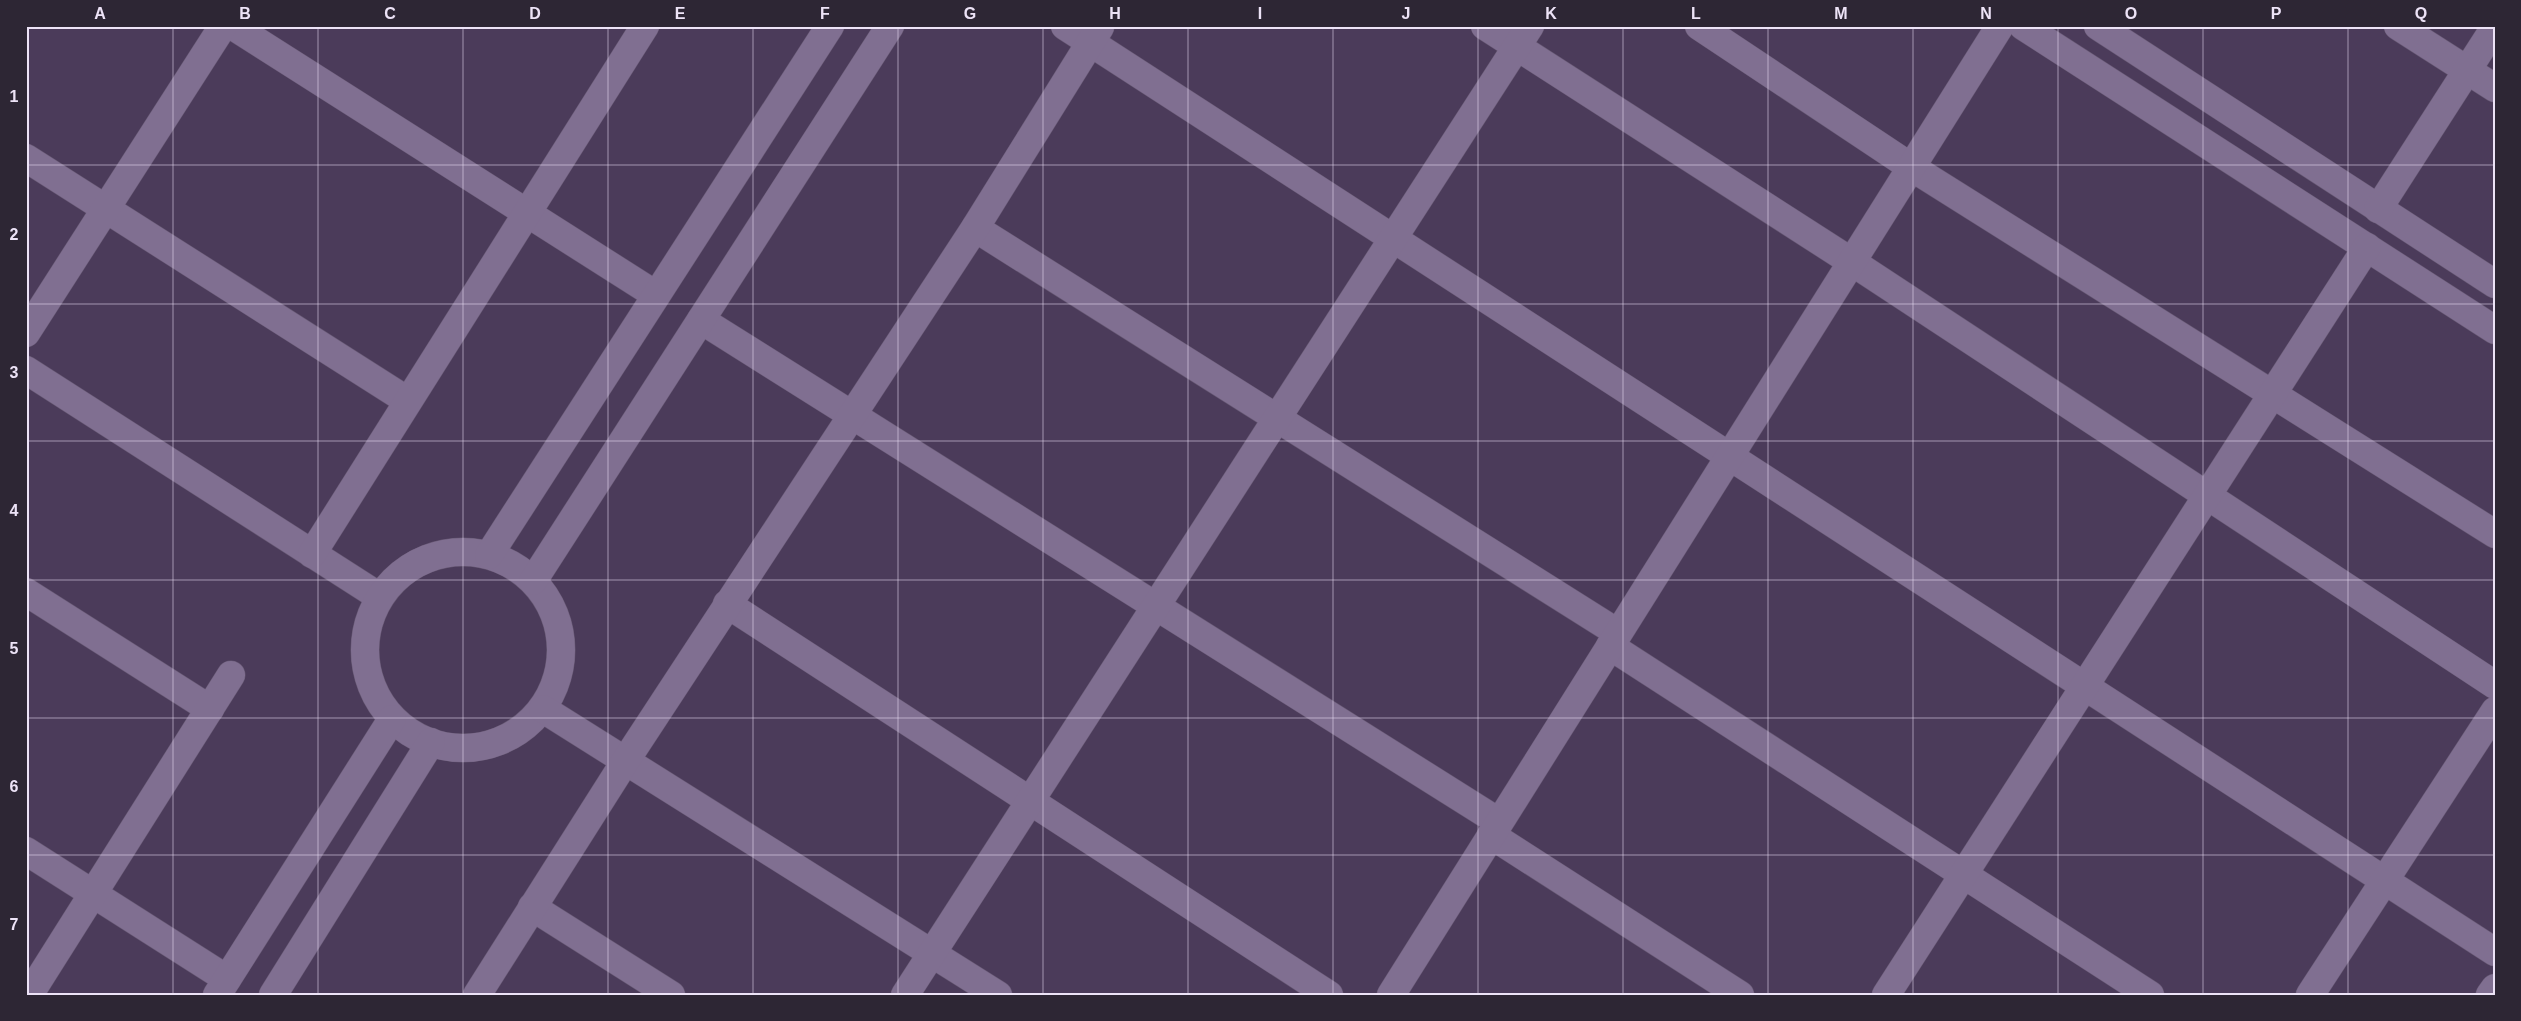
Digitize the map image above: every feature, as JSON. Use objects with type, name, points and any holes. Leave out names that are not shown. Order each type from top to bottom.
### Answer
[{"type":"street","points":[[26,333],[223,26]]},
{"type":"street","points":[[233,26],[656,295]]},
{"type":"street","points":[[312,554],[645,26]]},
{"type":"street","points":[[489,555],[830,26]]},
{"type":"street","points":[[533,581],[890,26]]},
{"type":"street","points":[[1065,26],[1095,34],[1393,238],[2495,952]]},
{"type":"street","points":[[1485,26],[1523,36],[1852,262],[2495,685]]},
{"type":"street","points":[[1699,26],[1911,167],[2495,534]]},
{"type":"street","points":[[1391,995],[2000,26]]},
{"type":"street","points":[[2022,26],[2495,330]]},
{"type":"street","points":[[2098,26],[2495,284]]},
{"type":"street","points":[[2398,26],[2495,88]]},
{"type":"street","points":[[2378,209],[2495,27]]},
{"type":"street","points":[[478,995],[532,907],[727,604],[975,228],[1095,34]]},
{"type":"street","points":[[905,995],[1523,36]]},
{"type":"street","points":[[26,158],[408,401]]},
{"type":"street","points":[[975,228],[1277,418],[1614,640],[1963,875],[2150,995]]},
{"type":"street","points":[[1886,995],[2367,247]]},
{"type":"street","points":[[701,320],[1155,606],[1495,828],[1740,995]]},
{"type":"street","points":[[26,370],[380,596]]},
{"type":"street","points":[[463,551],[489,555],[513,565],[533,581],[548,601],[558,625],[562,650],[558,676],[542,709],[512,736],[488,745],[462,748],[431,742],[413,735],[392,719],[377,698],[367,674],[364,648],[367,623],[380,596],[393,579],[414,564],[438,554],[463,551]]},
{"type":"street","points":[[26,592],[210,709]]},
{"type":"street","points":[[727,604],[1329,995]]},
{"type":"street","points":[[29,995],[231,675]]},
{"type":"street","points":[[542,709],[998,995]]},
{"type":"street","points":[[2310,995],[2495,711]]},
{"type":"street","points":[[26,851],[94,894],[222,987],[392,719]]},
{"type":"street","points":[[273,995],[431,742]]},
{"type":"street","points":[[532,907],[671,995]]},
{"type":"street","points":[[2490,995],[2495,988]]}]
